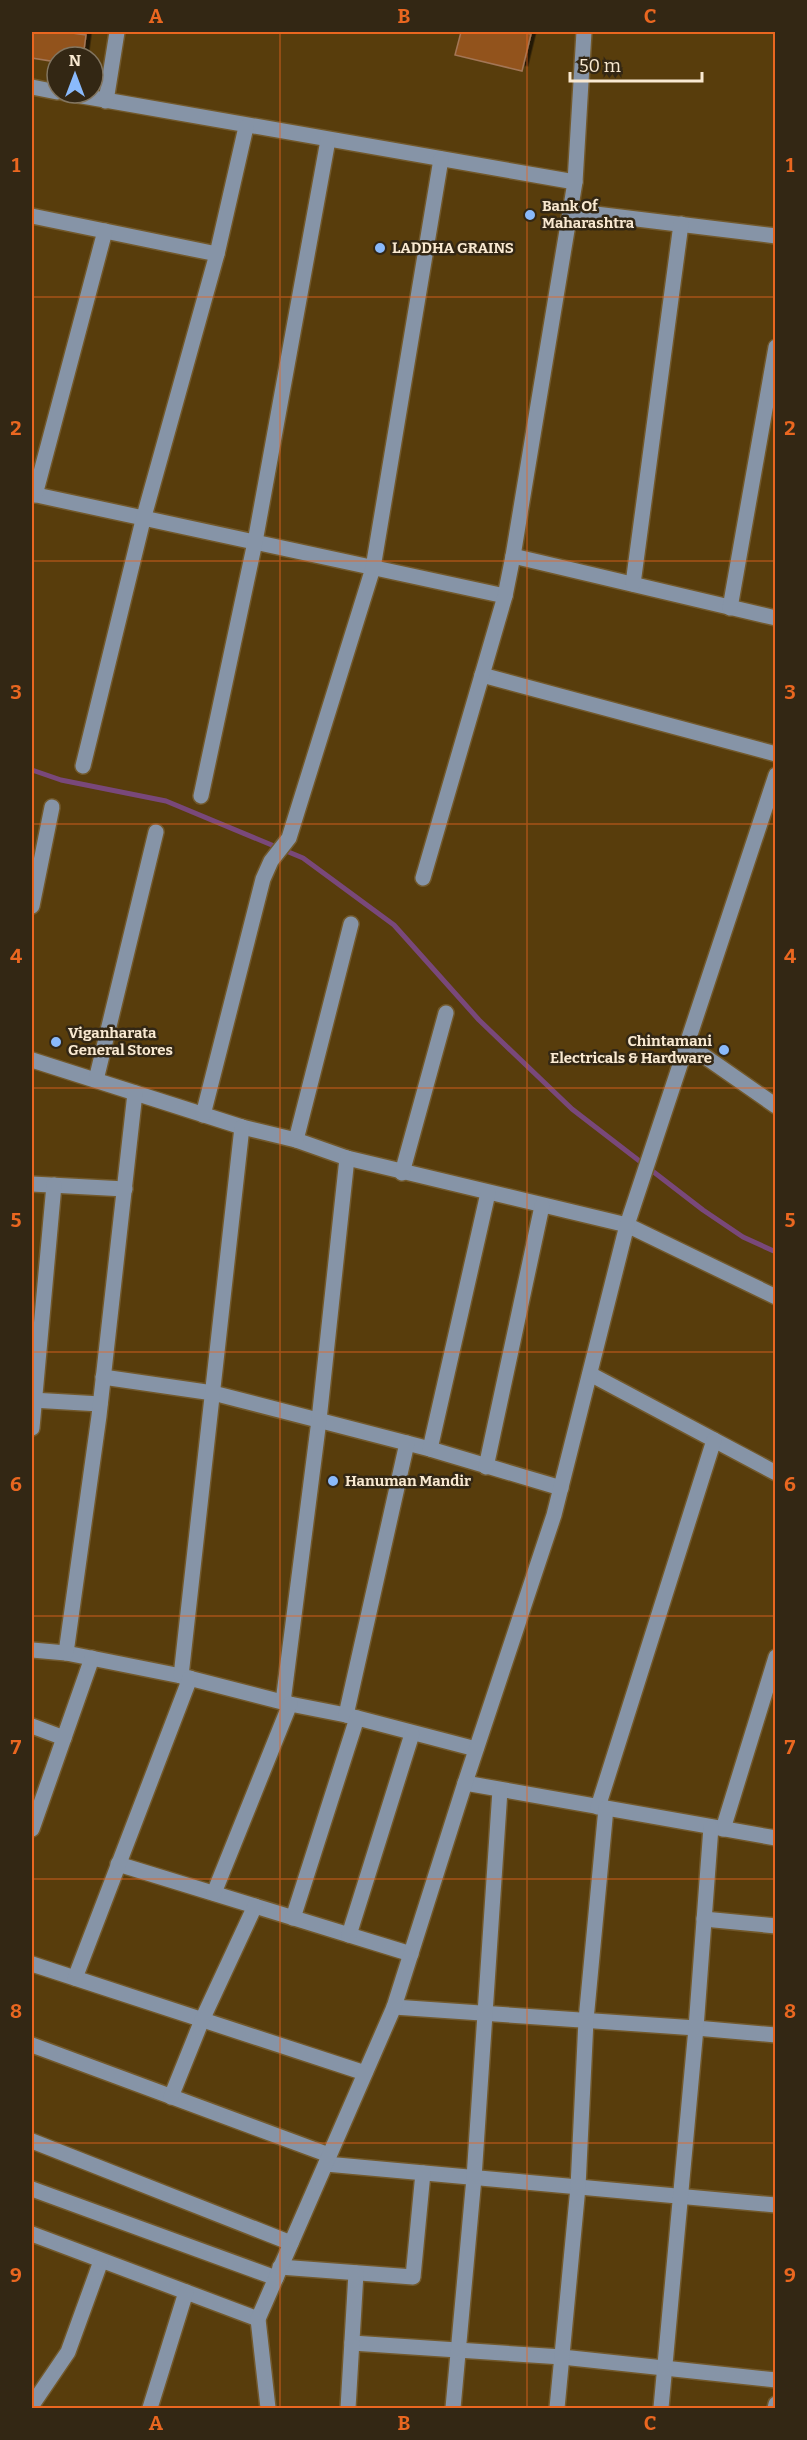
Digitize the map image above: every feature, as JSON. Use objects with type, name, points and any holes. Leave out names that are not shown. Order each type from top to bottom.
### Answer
[{"type":"street","points":[[117,32],[106,101],[575,182]]},
{"type":"street","points":[[423,878],[505,596],[513,555],[575,182],[584,32]]},
{"type":"street","points":[[83,766],[143,520],[217,254],[246,126]]},
{"type":"street","points":[[201,796],[255,542],[328,140]]},
{"type":"street","points":[[203,1115],[263,879],[271,861],[290,838],[374,568],[441,159]]},
{"type":"street","points":[[571,211],[776,236]]},
{"type":"street","points":[[32,216],[217,254]]},
{"type":"street","points":[[633,584],[681,224]]},
{"type":"street","points":[[105,231],[33,495],[505,596]]},
{"type":"street","points":[[730,608],[776,347]]},
{"type":"street","points":[[513,555],[776,618]]},
{"type":"street","points":[[482,675],[776,754]]},
{"type":"street","points":[[268,2409],[258,2319],[394,2007],[550,1526],[627,1226],[776,776]]},
{"type":"street","points":[[32,906],[52,807]]},
{"type":"street","points":[[96,1080],[156,832]]},
{"type":"street","points":[[296,1140],[351,924]]},
{"type":"street","points":[[402,1173],[446,1013]]},
{"type":"street","points":[[687,1044],[776,1106]]},
{"type":"street","points":[[32,1060],[242,1127],[296,1140],[347,1158],[627,1226],[776,1297]]},
{"type":"street","points":[[66,1653],[100,1404],[135,1093]]},
{"type":"street","points":[[75,1978],[185,1677],[242,1127]]},
{"type":"street","points":[[214,1893],[286,1703],[347,1158]]},
{"type":"street","points":[[32,1184],[125,1189]]},
{"type":"street","points":[[32,1428],[54,1185]]},
{"type":"street","points":[[430,1449],[488,1193]]},
{"type":"street","points":[[486,1467],[542,1206]]},
{"type":"street","points":[[590,1374],[776,1473]]},
{"type":"street","points":[[103,1377],[213,1393],[430,1449],[561,1488]]},
{"type":"street","points":[[33,1400],[100,1404]]},
{"type":"street","points":[[557,2409],[578,2187],[586,2020],[602,1807],[714,1440]]},
{"type":"street","points":[[293,1918],[351,1717],[407,1443]]},
{"type":"street","points":[[32,1650],[66,1653],[185,1677],[476,1749]]},
{"type":"street","points":[[661,2409],[682,2197],[705,1919],[717,1828],[776,1657]]},
{"type":"street","points":[[32,1829],[92,1658]]},
{"type":"street","points":[[32,1726],[64,1738]]},
{"type":"street","points":[[349,1935],[412,1734]]},
{"type":"street","points":[[465,1783],[776,1838]]},
{"type":"street","points":[[453,2409],[474,2178],[500,1790]]},
{"type":"street","points":[[118,1864],[411,1954]]},
{"type":"street","points":[[171,2097],[202,2020],[255,1906]]},
{"type":"street","points":[[705,1919],[776,1926]]},
{"type":"street","points":[[32,1964],[365,2073]]},
{"type":"street","points":[[394,2007],[776,2035]]},
{"type":"street","points":[[32,2045],[171,2097],[327,2160],[423,2173],[776,2205]]},
{"type":"street","points":[[32,2142],[291,2243]]},
{"type":"street","points":[[32,2188],[278,2273],[356,2273],[413,2277],[423,2173]]},
{"type":"street","points":[[32,2234],[258,2319]]},
{"type":"street","points":[[32,2405],[68,2352],[101,2261]]},
{"type":"street","points":[[348,2409],[356,2273]]},
{"type":"street","points":[[150,2409],[186,2292]]},
{"type":"street","points":[[352,2343],[562,2357],[776,2380]]},
{"type":"street","points":[[775,2409],[776,2404]]},
{"type":"building","points":[[32,32],[65,32],[86,35],[85,45],[45,45],[45,60],[32,58]]},
{"type":"building","points":[[461,32],[531,34],[522,71],[455,55]]},
{"type":"waterway","points":[[32,770],[61,780],[166,801],[303,858],[394,925],[479,1020],[572,1109],[703,1210],[743,1237],[776,1252]]},
{"type":"place","name":"Bank Of Maharashtra","points":[[530,215]]},
{"type":"place","name":"LADDHA GRAINS","points":[[380,248]]},
{"type":"place","name":"Viganharata General Stores","points":[[56,1042]]},
{"type":"place","name":"Chintamani Electricals & Hardware","points":[[724,1050]]},
{"type":"place","name":"Hanuman Mandir","points":[[333,1481]]}]
